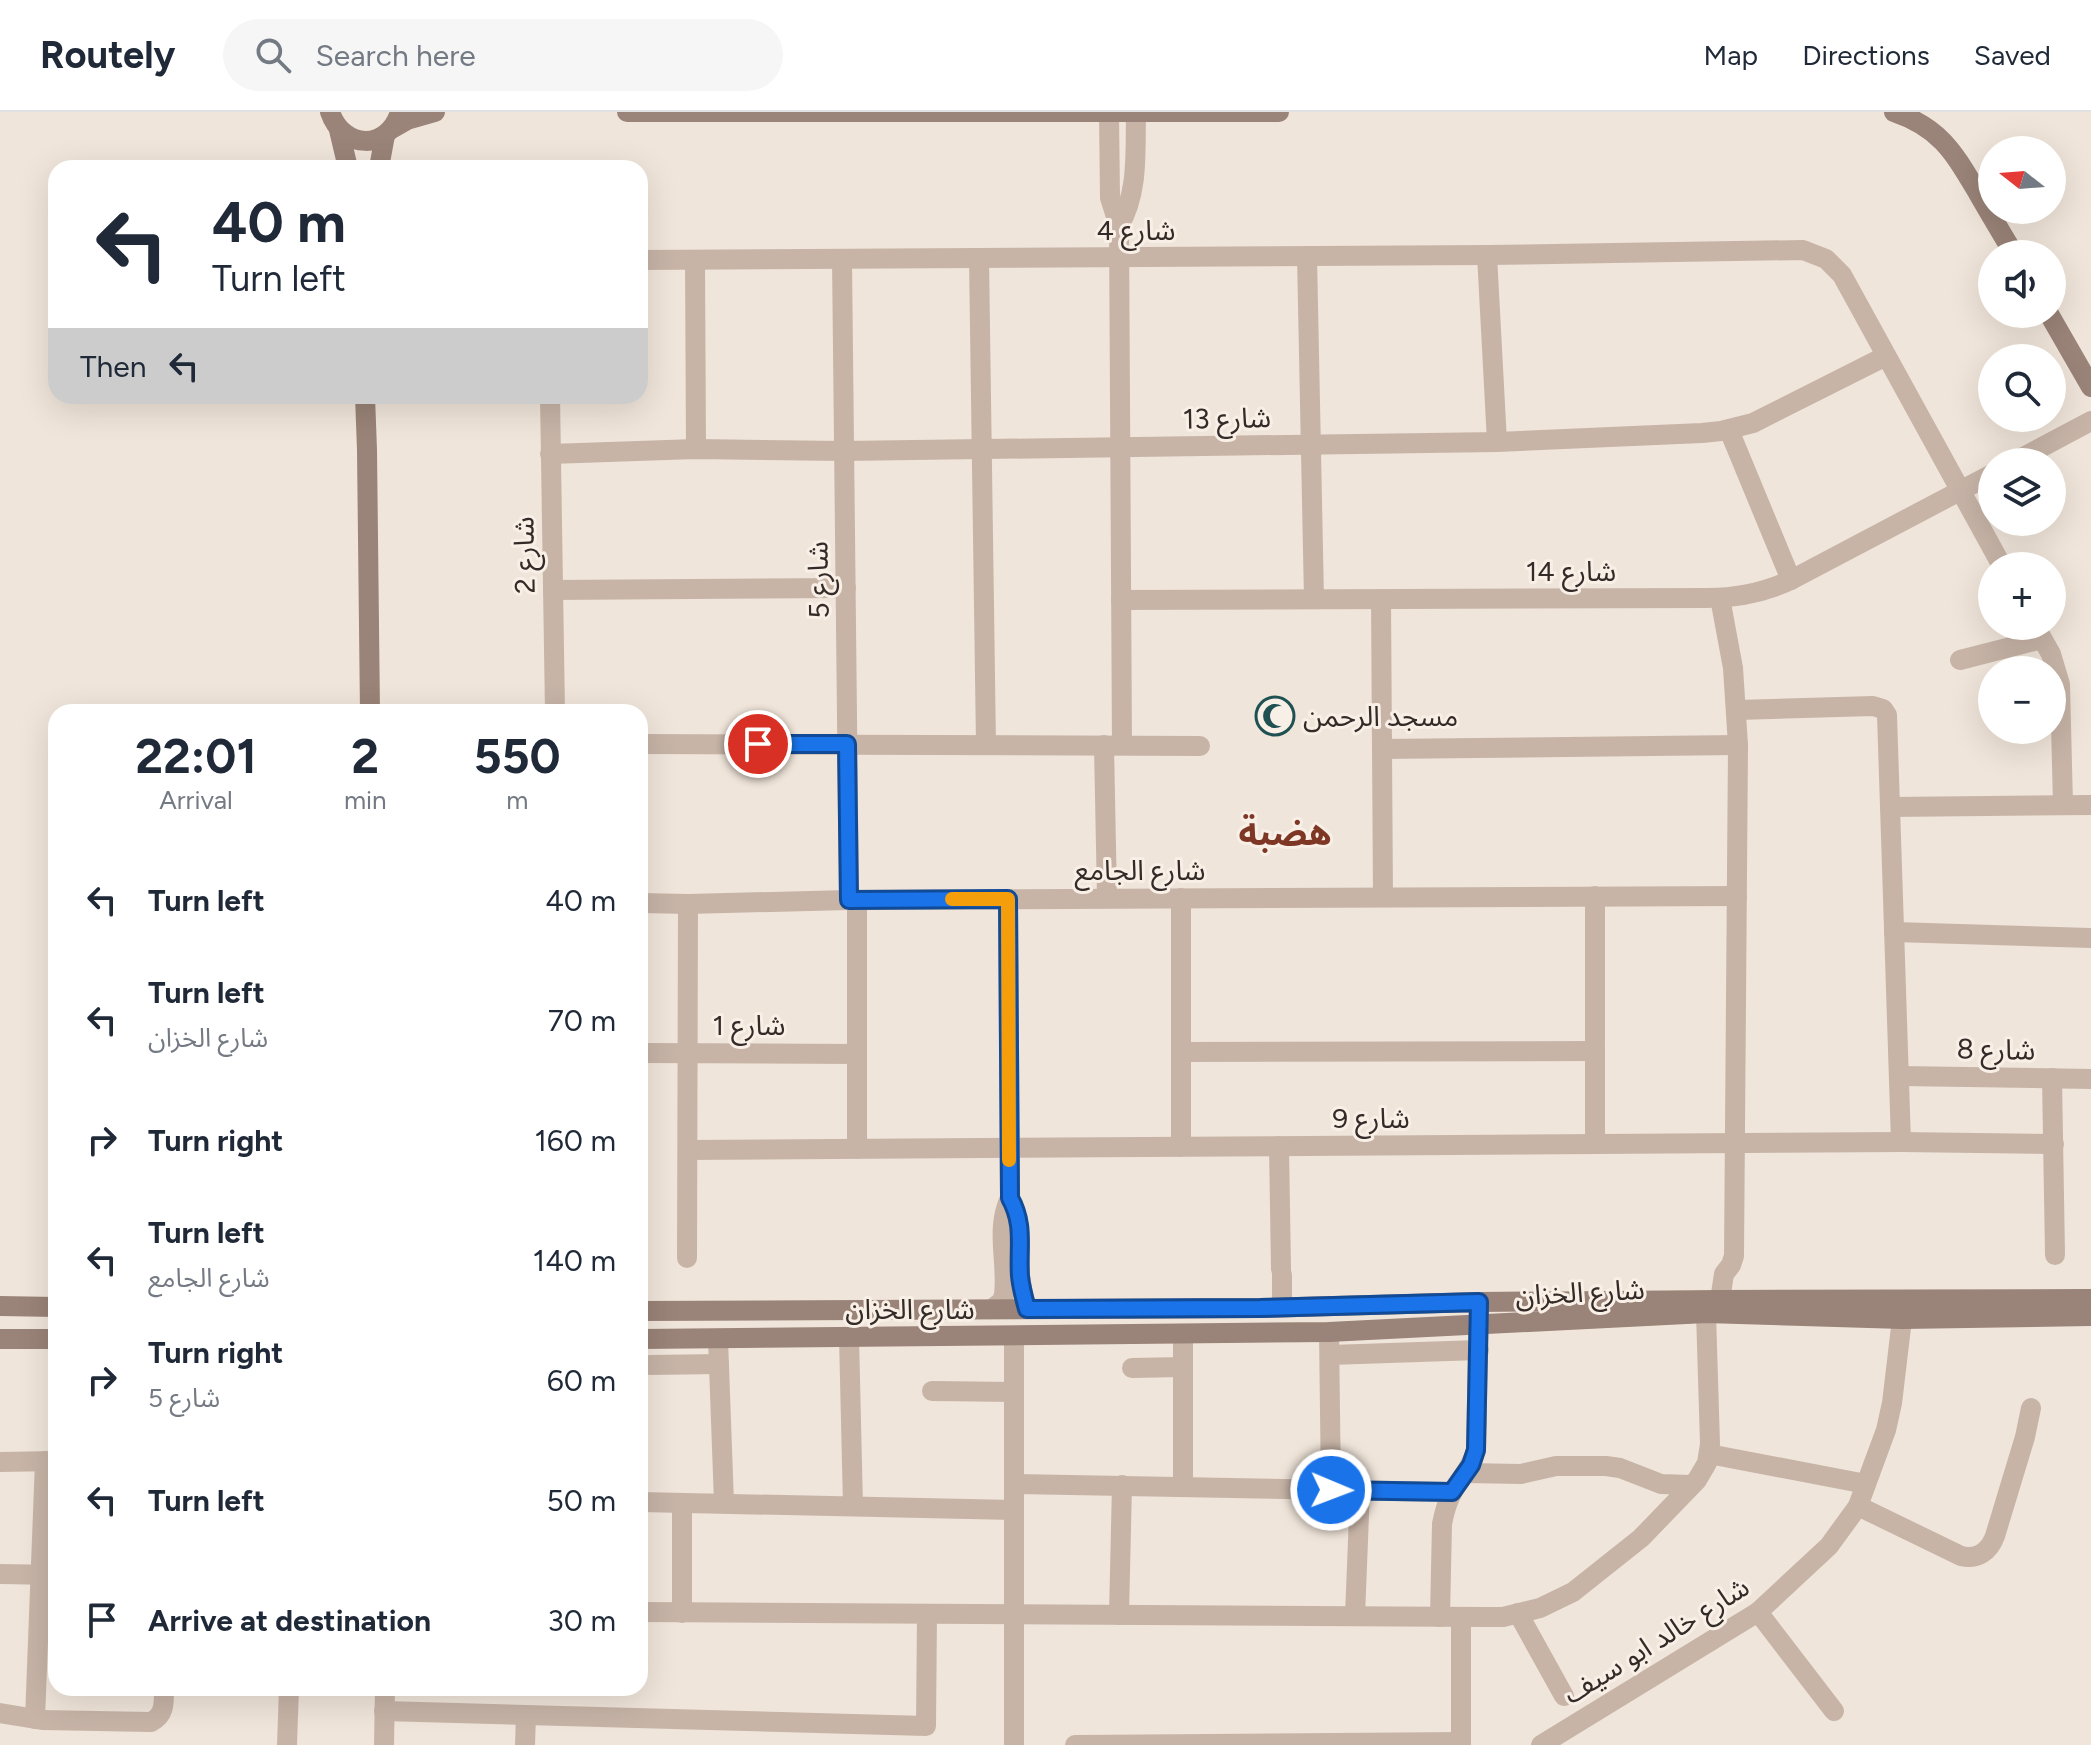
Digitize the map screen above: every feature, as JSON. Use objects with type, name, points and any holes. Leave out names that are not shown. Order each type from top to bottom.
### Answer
[{"type":"main road","points":[[332,117],[347,137],[376,140],[393,125],[435,112]]},
{"type":"main road","points":[[627,112],[1279,112]]},
{"type":"main road","points":[[1894,112],[1933,132],[1955,154],[2006,240]]},
{"type":"main road","points":[[332,117],[345,160]]},
{"type":"main road","points":[[382,160],[393,125]]},
{"type":"main road","points":[[2057,328],[2091,387]]},
{"type":"main road","points":[[367,404],[370,704]]},
{"type":"main road","name":"شارع الخزان","points":[[648,1311],[1282,1307],[1479,1302],[1713,1306],[2091,1299]]},
{"type":"main road","points":[[0,1306],[48,1307]]},
{"type":"main road","name":"شارع الخزان","points":[[648,1339],[1329,1332],[1479,1325],[1713,1306],[1902,1319],[2091,1316]]},
{"type":"main road","points":[[0,1339],[48,1339]]},
{"type":"street","points":[[1107,898],[1121,600],[1119,226],[1110,198],[1109,113]]},
{"type":"street","points":[[1119,226],[1129,206],[1133,185],[1136,113]]},
{"type":"street","name":"شارع 4","points":[[648,260],[1632,254],[1791,250],[1815,253],[1842,275],[1994,552]]},
{"type":"street","points":[[1487,255],[1497,442]]},
{"type":"street","points":[[1307,256],[1314,599]]},
{"type":"street","points":[[979,258],[986,745]]},
{"type":"street","name":"شارع 5","points":[[842,259],[847,744],[857,1149]]},
{"type":"street","points":[[695,260],[696,449]]},
{"type":"street","name":"شارع 13","points":[[550,454],[696,449],[844,451],[1497,442],[1670,435],[1729,430],[1753,423],[1886,356]]},
{"type":"street","name":"شارع 2","points":[[550,404],[555,704]]},
{"type":"street","points":[[2040,448],[2091,421]]},
{"type":"street","points":[[1729,430],[1791,580]]},
{"type":"street","name":"شارع 14","points":[[1121,600],[1720,598],[1750,595],[1791,580],[1978,481]]},
{"type":"street","points":[[553,590],[846,588]]},
{"type":"street","points":[[648,1612],[1503,1617],[1540,1608],[1573,1592],[1641,1538],[1702,1472],[1709,1454],[1713,1306],[1734,1256],[1738,745],[1730,645],[1720,598]]},
{"type":"street","points":[[1381,599],[1383,897]]},
{"type":"street","points":[[1960,660],[2016,640]]},
{"type":"street","points":[[2043,640],[2060,684],[2063,805]]},
{"type":"street","points":[[1737,710],[1873,706],[1883,709],[1887,719],[1901,1142]]},
{"type":"street","points":[[648,744],[1200,746]]},
{"type":"street","points":[[1382,749],[1738,745]]},
{"type":"street","points":[[1890,807],[2091,805]]},
{"type":"street","points":[[1595,896],[1595,1144]]},
{"type":"street","name":"شارع الجامع","points":[[648,903],[1737,896]]},
{"type":"street","points":[[1181,898],[1181,1147]]},
{"type":"street","points":[[1008,899],[1010,1198],[1020,1225],[1020,1274],[1027,1309]]},
{"type":"street","points":[[687,1258],[688,904]]},
{"type":"street","points":[[1894,932],[2091,938]]},
{"type":"street","points":[[1181,1052],[1595,1051]]},
{"type":"street","name":"شارع 1","points":[[648,1053],[857,1054]]},
{"type":"street","name":"شارع 8","points":[[1899,1076],[2091,1079]]},
{"type":"street","points":[[2052,1078],[2055,1255]]},
{"type":"street","name":"شارع 9","points":[[688,1150],[1901,1142],[2054,1144]]},
{"type":"street","points":[[1279,1146],[1282,1307]]},
{"type":"street","points":[[992,1309],[1002,1301],[1005,1291],[1001,1232],[1010,1198]]},
{"type":"street","points":[[1075,1745],[1461,1744],[1442,1524],[1452,1492],[1475,1457],[1479,1302]]},
{"type":"street","name":"شارع خالد ابو سيف","points":[[1541,1745],[1758,1612],[1829,1546],[1858,1506],[1886,1430],[1902,1319]]},
{"type":"street","points":[[1329,1332],[1331,1490]]},
{"type":"street","points":[[1183,1335],[1183,1487]]},
{"type":"street","points":[[1014,1336],[1014,1745]]},
{"type":"street","points":[[849,1337],[853,1506]]},
{"type":"street","points":[[718,1339],[724,1503]]},
{"type":"street","points":[[1330,1355],[1479,1350]]},
{"type":"street","points":[[650,1365],[719,1364]]},
{"type":"street","points":[[1132,1368],[1183,1367]]},
{"type":"street","points":[[932,1391],[1014,1392]]},
{"type":"street","points":[[1858,1506],[1961,1556],[1982,1554],[1988,1550],[1995,1536],[2031,1408]]},
{"type":"street","points":[[1709,1454],[1866,1484]]},
{"type":"street","points":[[0,1462],[48,1461]]},
{"type":"street","points":[[1466,1473],[1521,1474],[1556,1466],[1606,1466],[1620,1468],[1661,1484],[1690,1485]]},
{"type":"street","points":[[1014,1484],[1452,1492]]},
{"type":"street","points":[[1119,1615],[1122,1485]]},
{"type":"street","points":[[1355,1616],[1360,1490]]},
{"type":"street","points":[[648,1502],[1014,1510]]},
{"type":"street","points":[[682,1503],[682,1613]]},
{"type":"street","points":[[0,1574],[48,1575],[35,1719]]},
{"type":"street","points":[[1758,1612],[1834,1711]]},
{"type":"street","points":[[1518,1613],[1564,1696]]},
{"type":"street","points":[[384,1711],[926,1726],[927,1614]]},
{"type":"street","points":[[0,1713],[65,1721],[151,1722],[162,1713],[163,1696]]},
{"type":"street","points":[[287,1745],[289,1696]]},
{"type":"street","points":[[384,1745],[385,1696]]},
{"type":"street","points":[[525,1745],[526,1715]]},
{"type":"slow traffic","points":[[952,899],[1008,899],[1009,1160]]},
{"type":"place","name":"مسجد الرحمن","points":[[1275,716]]},
{"type":"district","name":"هضبة","points":[[1285,832]]},
{"type":"route","points":[[758,744],[847,744],[849,900],[1008,899],[1010,1198],[1020,1225],[1020,1274],[1027,1309],[1260,1308],[1479,1302],[1476,1450],[1471,1465],[1452,1492],[1331,1490]]}]
